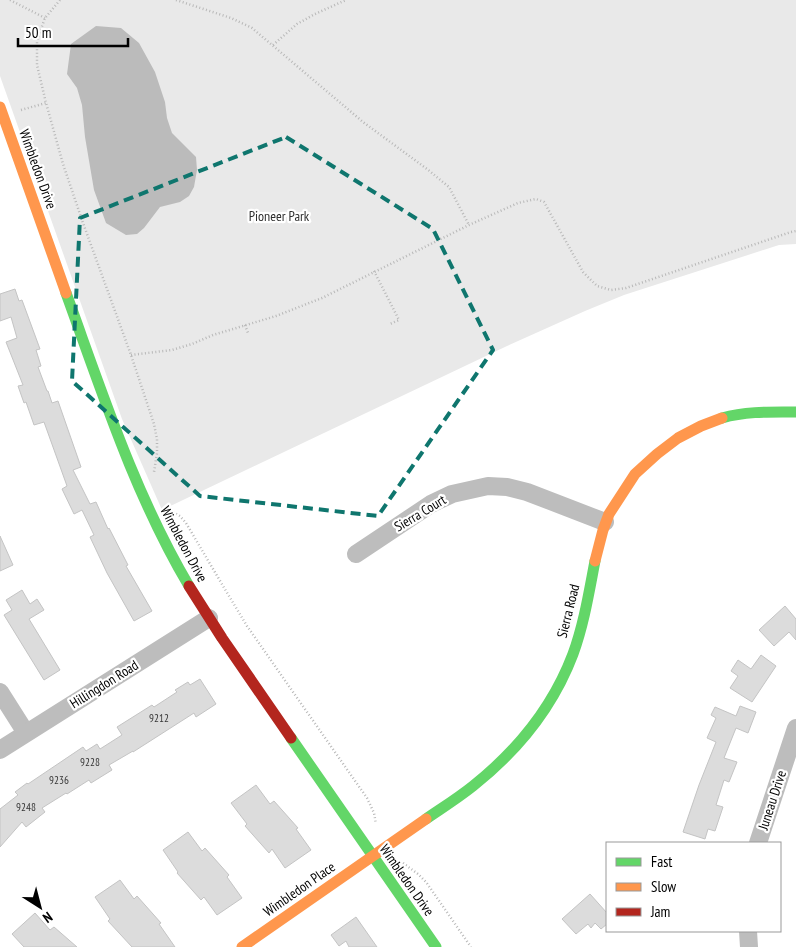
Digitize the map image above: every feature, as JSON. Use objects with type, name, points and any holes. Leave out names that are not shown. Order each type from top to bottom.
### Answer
[{"type":"street","name":"Wimbledon Drive","points":[[2,118],[110,414],[138,484],[173,558],[230,650],[436,947]]},
{"type":"street","name":"Sierra Road","points":[[372,856],[493,771],[530,730],[546,707],[573,653],[605,522],[634,475],[661,449],[684,434],[714,421],[741,414],[796,412]]},
{"type":"street","name":"Sierra Court","points":[[356,554],[431,504],[452,494],[488,486],[507,487],[527,492],[605,522]]},
{"type":"street","name":"Hillingdon Road","points":[[0,750],[209,618]]},
{"type":"street","points":[[0,692],[26,733]]},
{"type":"street","name":"Juneau Drive","points":[[758,842],[796,728]]},
{"type":"street","name":"Wimbledon Place","points":[[242,947],[372,856]]},
{"type":"street","points":[[748,932],[749,947]]},
{"type":"path","points":[[10,0],[45,18]]},
{"type":"path","points":[[60,0],[45,18],[37,40],[36,65],[83,223],[154,424],[157,439],[154,473],[156,478]]},
{"type":"path","points":[[176,0],[231,18],[252,28],[363,122],[449,187],[469,225]]},
{"type":"path","points":[[273,45],[297,24],[346,0]]},
{"type":"path","points":[[2,118],[46,103]]},
{"type":"path","points":[[131,355],[172,350],[213,335],[276,316],[322,298],[469,225],[518,203],[536,199],[544,202],[583,272],[597,286],[611,290],[626,288],[796,231]]},
{"type":"path","points":[[374,271],[398,320],[390,324]]},
{"type":"path","points":[[245,325],[248,333]]},
{"type":"path","points":[[172,511],[186,523],[247,626],[367,798],[380,833],[399,860],[426,882],[471,947]]},
{"type":"highlighted area","points":[[286,137],[433,229],[493,350],[378,516],[200,496],[72,381],[80,218]]},
{"type":"green space","name":"Pioneer Park","points":[[0,0],[796,0],[796,244],[779,245],[624,295],[585,311],[507,346],[162,510],[122,419],[0,76]]},
{"type":"shaded area","points":[[96,26],[121,28],[139,43],[155,72],[165,102],[167,118],[172,133],[196,157],[197,170],[194,187],[189,196],[180,202],[160,207],[137,234],[126,235],[106,223],[94,190],[85,137],[82,105],[77,88],[67,74],[71,44]]},
{"type":"building","points":[[15,289],[19,301],[22,300],[40,349],[36,350],[41,366],[38,367],[52,403],[58,401],[81,467],[73,470],[90,504],[96,502],[108,529],[128,565],[126,566],[152,611],[134,621],[107,573],[90,537],[94,535],[82,510],[74,514],[62,489],[67,486],[44,422],[34,425],[26,402],[24,403],[18,386],[23,385],[6,342],[17,338],[11,317],[0,321],[0,294]]},
{"type":"building","points":[[0,536],[13,565],[0,571]]},
{"type":"building","points":[[22,590],[30,604],[37,599],[44,610],[29,619],[60,670],[44,680],[4,615],[12,610],[6,600]]},
{"type":"building","points":[[785,606],[796,619],[796,640],[789,632],[774,646],[759,630]]},
{"type":"building","points":[[761,655],[776,666],[752,702],[730,688],[738,676],[731,671],[738,660],[751,669]]},
{"type":"building","points":[[200,679],[216,704],[196,717],[194,713],[109,765],[112,770],[91,783],[89,780],[42,808],[45,812],[26,827],[22,822],[0,847],[0,809],[18,795],[15,792],[83,747],[86,751],[97,744],[100,749],[122,735],[117,727],[152,705],[154,707],[177,692],[175,690],[188,682],[190,685]]},
{"type":"building","points":[[740,706],[756,712],[748,733],[736,728],[724,758],[737,762],[729,782],[724,780],[716,805],[723,807],[715,831],[708,829],[705,839],[683,832],[716,742],[707,738],[716,718],[711,715],[715,707],[736,716]]},
{"type":"building","points":[[256,785],[270,804],[274,801],[298,828],[296,829],[311,850],[285,868],[272,849],[269,853],[245,826],[247,824],[231,803]]},
{"type":"building","points":[[188,832],[202,851],[205,848],[229,875],[227,877],[242,898],[217,915],[204,897],[201,900],[177,873],[163,850]]},
{"type":"building","points":[[120,880],[134,899],[137,896],[161,923],[159,924],[175,947],[132,947],[108,921],[110,919],[95,897]]},
{"type":"building","points":[[590,894],[606,912],[606,925],[601,929],[595,923],[591,928],[588,924],[576,934],[562,919]]},
{"type":"building","points":[[35,913],[50,930],[54,927],[77,947],[24,947],[12,934]]},
{"type":"building","points":[[356,917],[377,947],[349,947],[346,941],[339,946],[331,935]]},
{"type":"traffic: fast","points":[[66,293],[106,405],[136,479],[152,516],[189,586]]},
{"type":"traffic: fast","points":[[722,418],[750,413],[796,412]]},
{"type":"traffic: fast","points":[[426,819],[462,795],[489,772],[519,743],[544,710],[565,673],[577,643],[595,561]]},
{"type":"traffic: fast","points":[[291,738],[436,947]]},
{"type":"traffic: slow","points":[[0,107],[66,293]]},
{"type":"traffic: slow","points":[[595,561],[609,514],[635,474],[678,438],[722,418]]},
{"type":"traffic: slow","points":[[242,947],[426,819]]},
{"type":"traffic: jam","points":[[189,586],[222,638],[291,738]]}]
